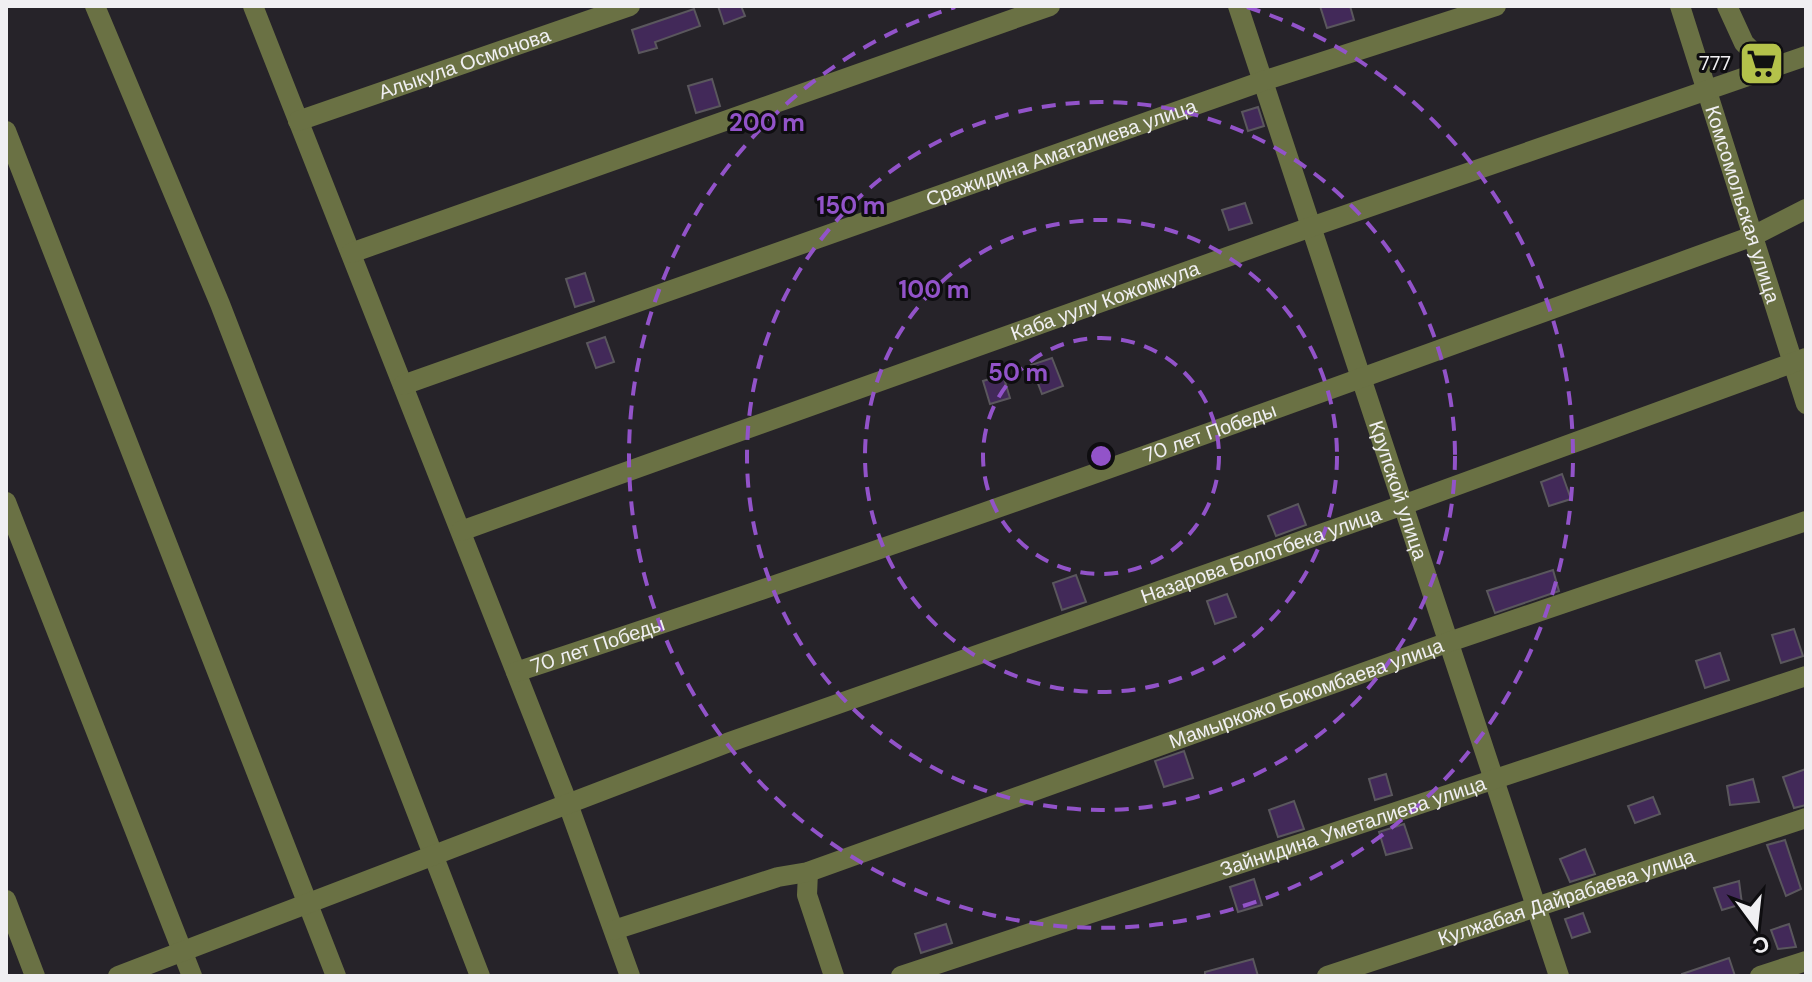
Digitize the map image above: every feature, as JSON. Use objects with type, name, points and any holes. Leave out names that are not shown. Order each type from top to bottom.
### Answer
[{"type":"street","points":[[95,6],[220,304],[480,976]]},
{"type":"street","points":[[253,6],[568,804],[630,976]]},
{"type":"street","name":"Алыкула Осмонова","points":[[298,121],[630,6]]},
{"type":"street","points":[[351,253],[1050,6]]},
{"type":"street","name":"Крупской улица","points":[[1238,6],[1559,976]]},
{"type":"street","name":"Сражидина Аматалиева улица","points":[[403,385],[1263,81],[1496,6]]},
{"type":"street","name":"Комсомольская улица","points":[[1680,6],[1753,236],[1799,360],[1806,404]]},
{"type":"street","points":[[1727,6],[1744,43],[1769,68]]},
{"type":"street","name":"Каба уулу Кожомкула","points":[[461,531],[1311,227],[1806,56]]},
{"type":"street","points":[[6,131],[336,976]]},
{"type":"street","name":"70 лет Победы","points":[[516,672],[692,614],[1361,378],[1753,236],[1806,209]]},
{"type":"street","name":"Назарова Болотбека улица","points":[[118,976],[727,743],[1403,505],[1799,360]]},
{"type":"street","points":[[6,502],[192,976]]},
{"type":"street","name":"Мамыркожо Бокомбаева улица","points":[[614,930],[778,877],[808,872],[1449,642],[1806,521]]},
{"type":"street","name":"Зайнидина Уметалиева улица","points":[[901,976],[1806,676]]},
{"type":"street","name":"Кулжабая Дайрабаева улица","points":[[1327,976],[1806,818]]},
{"type":"street","points":[[808,872],[807,895],[834,976]]},
{"type":"street","points":[[6,900],[35,976]]},
{"type":"street","points":[[1760,976],[1806,961]]},
{"type":"building","points":[[718,6],[741,6],[745,16],[724,24]]},
{"type":"building","points":[[1320,6],[1350,6],[1354,20],[1327,28]]},
{"type":"building","points":[[694,9],[700,26],[655,42],[657,48],[639,53],[632,30]]},
{"type":"building","points":[[712,79],[720,106],[696,113],[688,86]]},
{"type":"building","points":[[1258,107],[1264,126],[1248,131],[1242,112]]},
{"type":"building","points":[[1245,203],[1252,223],[1229,230],[1222,210]]},
{"type":"building","points":[[585,273],[594,301],[575,307],[566,279]]},
{"type":"building","points":[[605,337],[614,362],[596,368],[587,343]]},
{"type":"building","points":[[1052,358],[1063,386],[1042,394],[1031,365]]},
{"type":"building","points":[[1003,375],[1010,398],[990,404],[983,381]]},
{"type":"building","points":[[1562,474],[1571,499],[1549,506],[1541,482]]},
{"type":"building","points":[[1298,504],[1306,525],[1276,536],[1268,516]]},
{"type":"building","points":[[1553,570],[1559,591],[1495,613],[1487,591]]},
{"type":"building","points":[[1076,575],[1086,602],[1062,610],[1053,583]]},
{"type":"building","points":[[1227,594],[1236,617],[1215,624],[1207,601]]},
{"type":"building","points":[[1794,629],[1803,656],[1781,663],[1772,635]]},
{"type":"building","points":[[1720,653],[1729,680],[1705,688],[1696,661]]},
{"type":"building","points":[[1184,751],[1193,778],[1164,787],[1155,761]]},
{"type":"building","points":[[1806,769],[1806,805],[1794,808],[1783,777]]},
{"type":"building","points":[[1386,774],[1392,795],[1375,800],[1369,779]]},
{"type":"building","points":[[1753,779],[1759,802],[1730,805],[1727,786]]},
{"type":"building","points":[[1653,797],[1660,814],[1635,823],[1628,806]]},
{"type":"building","points":[[1294,801],[1304,829],[1278,837],[1269,810]]},
{"type":"building","points":[[1404,824],[1412,848],[1386,855],[1379,832]]},
{"type":"building","points":[[1785,840],[1801,889],[1786,896],[1767,845]]},
{"type":"building","points":[[1585,849],[1595,874],[1570,882],[1560,859]]},
{"type":"building","points":[[1254,879],[1262,905],[1238,912],[1230,887]]},
{"type":"building","points":[[1739,881],[1742,904],[1722,910],[1714,888]]},
{"type":"building","points":[[1583,913],[1590,932],[1572,938],[1565,919]]},
{"type":"building","points":[[946,924],[952,943],[921,953],[915,934]]},
{"type":"building","points":[[1789,924],[1796,947],[1778,949],[1771,930]]},
{"type":"building","points":[[1729,958],[1735,976],[1682,976],[1682,974]]},
{"type":"building","points":[[1253,959],[1258,976],[1205,976],[1205,972]]},
{"type":"place","name":"777","points":[[1762,63]]}]
